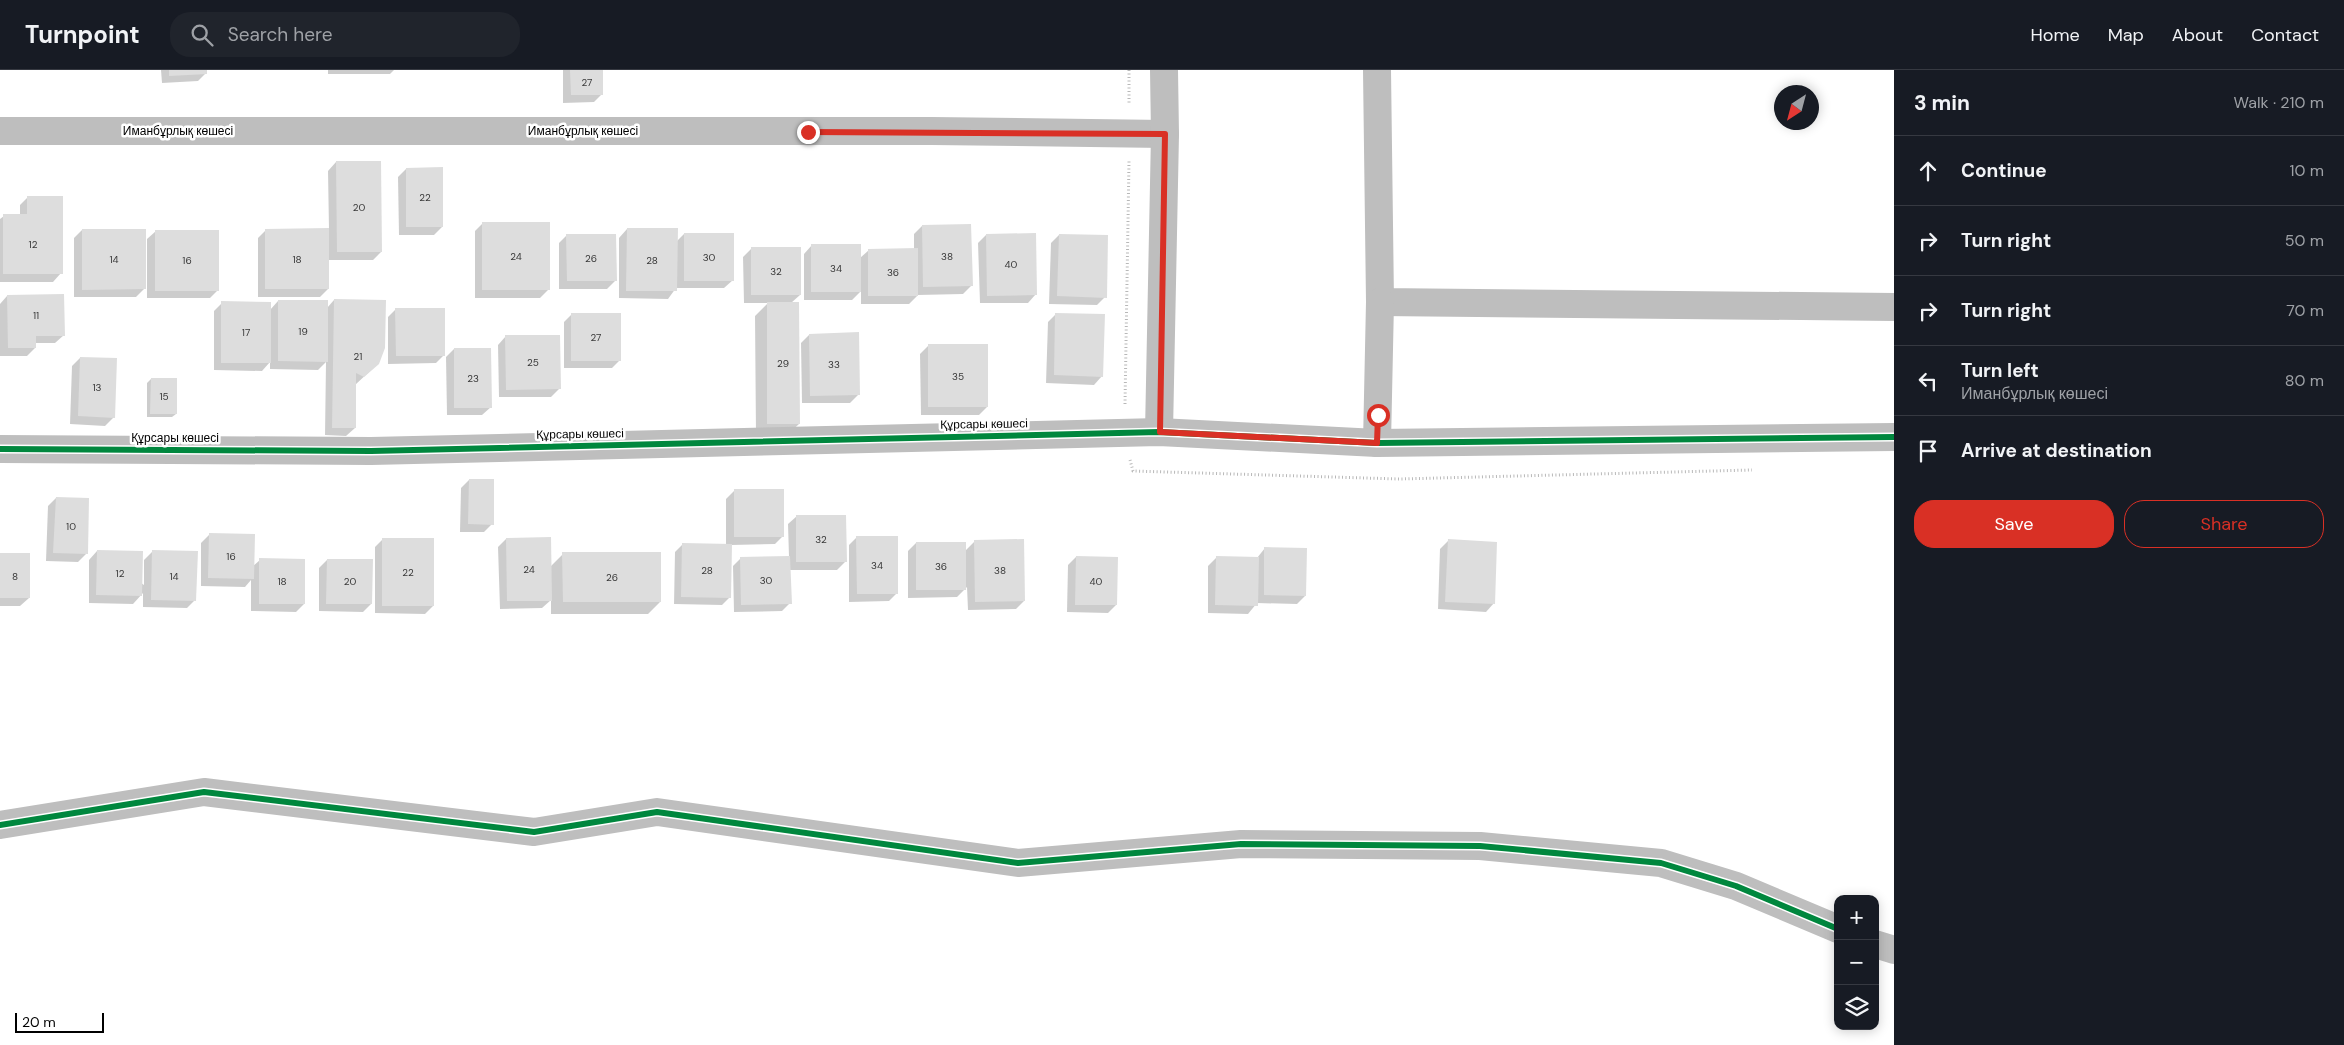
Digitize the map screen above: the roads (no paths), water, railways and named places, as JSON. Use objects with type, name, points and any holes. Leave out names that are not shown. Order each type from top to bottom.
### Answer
[{"type":"street","points":[[1160,432],[1165,134],[1164,70]]},
{"type":"street","points":[[1377,70],[1380,302],[1377,443]]},
{"type":"street","name":"Иманбұрлық көшесі","points":[[0,131],[932,131],[1165,134]]},
{"type":"street","points":[[1380,302],[1894,307]]},
{"type":"street","name":"Құрсары көшесі","points":[[0,448],[371,451],[1160,432],[1377,443],[1894,437]]},
{"type":"street","points":[[0,825],[204,792],[534,832],[657,812],[1018,863],[1241,844],[1480,846],[1661,863],[1736,886],[1834,927]]},
{"type":"street","points":[[1879,945],[1894,950]]}]
